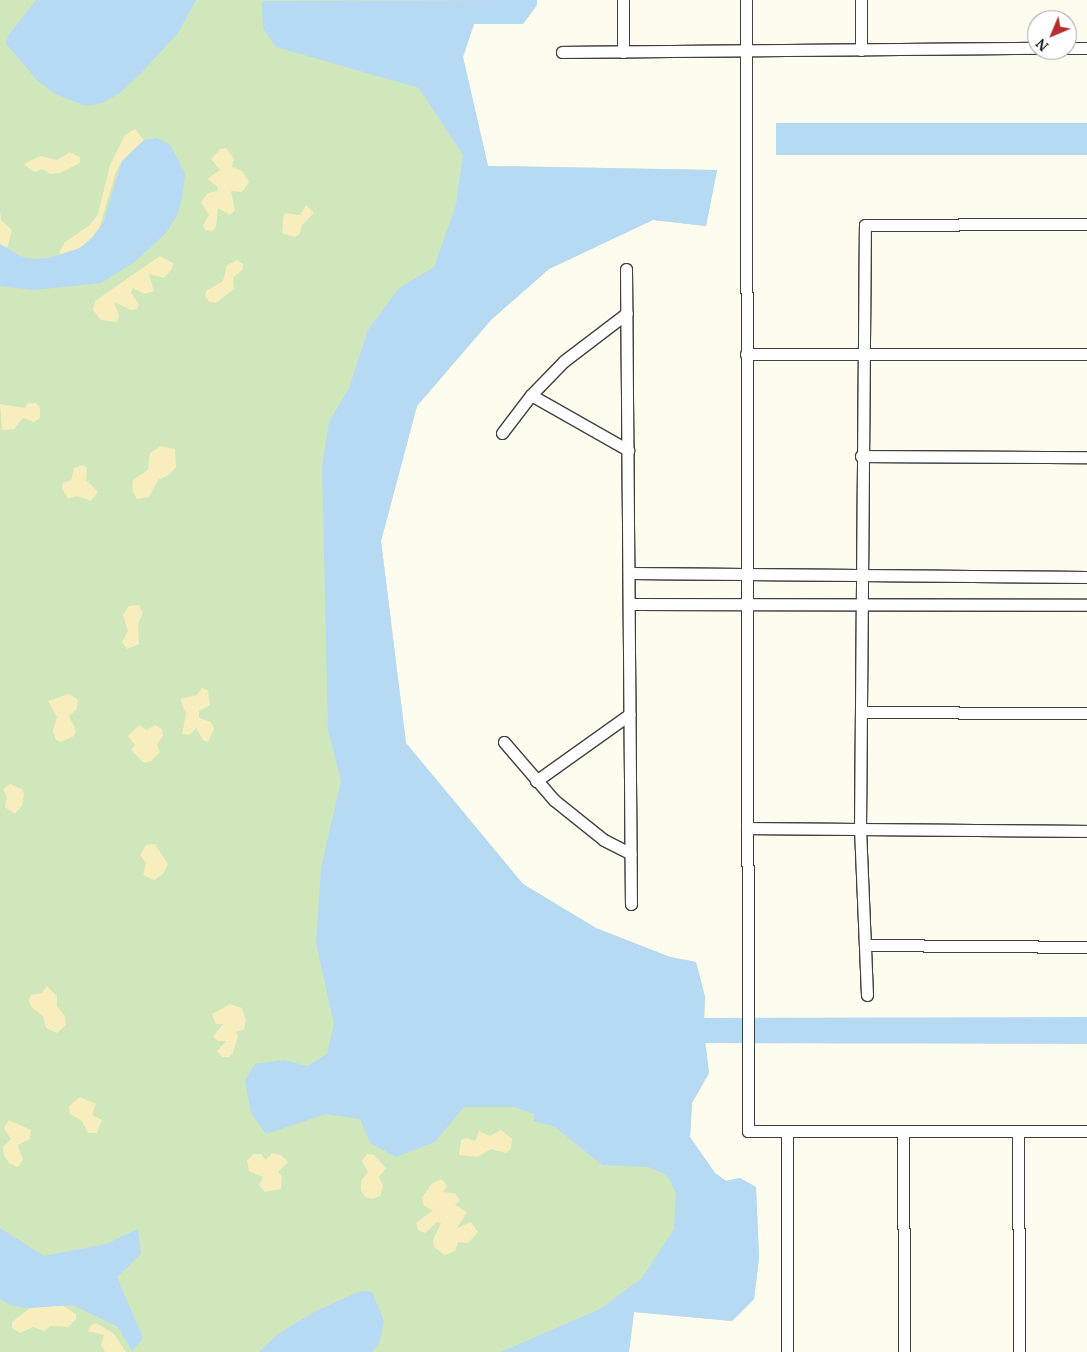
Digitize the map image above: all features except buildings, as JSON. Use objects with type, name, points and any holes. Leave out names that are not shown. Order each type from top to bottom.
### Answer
[{"type":"street","points":[[623,0],[623,52]]},
{"type":"street","points":[[746,0],[748,1131],[1087,1131]]},
{"type":"street","points":[[861,0],[861,50]]},
{"type":"street","points":[[562,52],[1027,48]]},
{"type":"street","points":[[867,995],[860,830],[862,712],[861,456],[865,225],[1087,224]]},
{"type":"street","points":[[626,269],[631,904]]},
{"type":"street","points":[[502,433],[531,395],[564,361],[627,313]]},
{"type":"street","points":[[746,354],[1087,354]]},
{"type":"street","points":[[531,395],[628,450]]},
{"type":"street","points":[[861,456],[1087,457]]},
{"type":"street","points":[[629,573],[862,577],[1087,577]]},
{"type":"street","points":[[629,604],[747,606],[1087,605]]},
{"type":"street","points":[[862,712],[1087,712]]},
{"type":"street","points":[[536,780],[630,714]]},
{"type":"street","points":[[504,742],[536,780],[582,824],[631,854]]},
{"type":"street","points":[[747,828],[1087,831]]},
{"type":"street","points":[[865,945],[1087,947]]},
{"type":"street","points":[[787,1131],[787,1352]]},
{"type":"street","points":[[903,1131],[904,1352]]},
{"type":"street","points":[[1018,1131],[1019,1352]]},
{"type":"green space","points":[[0,0],[537,0],[537,5],[523,24],[474,24],[463,57],[488,166],[717,170],[706,226],[653,220],[549,269],[491,320],[417,406],[381,541],[406,743],[523,884],[596,928],[670,957],[696,962],[705,997],[704,1029],[709,1073],[692,1103],[690,1137],[715,1173],[726,1181],[740,1178],[756,1187],[759,1258],[754,1299],[732,1321],[634,1312],[629,1352],[0,1352]]},
{"type":"sand","points":[[135,129],[144,140],[122,161],[116,172],[98,232],[80,248],[62,255],[59,252],[65,242],[90,225],[98,214],[110,165],[125,135]]},
{"type":"sand","points":[[226,148],[234,159],[232,167],[242,171],[249,182],[242,192],[231,191],[235,210],[230,215],[218,208],[216,227],[213,231],[205,230],[203,225],[209,215],[201,202],[208,193],[217,191],[218,187],[207,179],[220,170],[211,159],[220,149]]},
{"type":"sand","points":[[70,152],[80,157],[80,163],[60,173],[50,174],[42,169],[34,172],[24,164],[40,156],[57,160]]},
{"type":"sand","points":[[306,205],[314,213],[302,225],[299,235],[294,237],[282,233],[284,213],[300,215]]},
{"type":"sand","points":[[0,210],[1,220],[12,230],[7,249],[0,244]]},
{"type":"sand","points":[[160,256],[173,263],[172,269],[164,278],[149,274],[154,291],[144,294],[133,288],[131,293],[139,304],[137,309],[131,310],[114,302],[119,316],[117,322],[101,320],[93,310],[95,301]]},
{"type":"sand","points":[[237,260],[243,264],[243,269],[233,278],[234,289],[216,303],[209,302],[205,295],[207,290],[223,281],[227,265]]},
{"type":"sand","points":[[28,403],[36,403],[40,408],[40,418],[34,422],[23,418],[14,429],[2,430],[0,404],[25,408]]},
{"type":"sand","points":[[161,446],[175,449],[176,467],[169,475],[158,480],[149,497],[137,499],[132,490],[133,480],[148,470],[150,453]]},
{"type":"sand","points":[[83,465],[87,468],[86,480],[98,492],[91,501],[77,496],[68,499],[62,488],[63,483],[71,480],[74,468]]},
{"type":"sand","points":[[139,605],[143,613],[138,623],[139,644],[127,649],[122,642],[128,631],[123,615],[129,606]]},
{"type":"sand","points":[[202,688],[208,690],[210,705],[199,711],[199,718],[211,722],[214,729],[208,742],[203,740],[196,728],[190,735],[182,734],[186,714],[180,699],[197,695]]},
{"type":"sand","points":[[69,694],[78,700],[76,710],[69,716],[76,730],[74,736],[61,742],[56,740],[53,731],[57,717],[48,701]]},
{"type":"sand","points":[[139,725],[147,730],[155,725],[162,729],[163,736],[157,744],[160,752],[151,761],[144,763],[131,750],[135,745],[128,736]]},
{"type":"sand","points":[[10,784],[22,789],[24,794],[22,806],[15,814],[5,807],[7,797],[3,789]]},
{"type":"sand","points":[[155,844],[168,864],[163,874],[154,880],[143,875],[146,863],[140,855],[146,845]]},
{"type":"sand","points":[[47,986],[57,996],[57,1006],[65,1016],[66,1025],[57,1033],[46,1028],[43,1016],[31,1007],[29,1001],[31,995],[42,993]]},
{"type":"sand","points":[[230,1004],[242,1008],[246,1020],[244,1029],[236,1032],[238,1036],[233,1053],[229,1057],[222,1057],[217,1051],[226,1041],[218,1041],[213,1037],[223,1024],[216,1024],[212,1014]]},
{"type":"sand","points":[[80,1097],[96,1104],[92,1115],[102,1120],[97,1133],[88,1133],[82,1121],[70,1114],[69,1106]]},
{"type":"sand","points":[[9,1120],[31,1130],[30,1139],[18,1145],[23,1160],[18,1167],[9,1163],[4,1155],[3,1147],[11,1139],[4,1128]]},
{"type":"sand","points":[[501,1130],[512,1139],[511,1149],[506,1153],[491,1149],[478,1157],[459,1155],[461,1140],[467,1138],[475,1141],[479,1131],[490,1136]]},
{"type":"sand","points":[[272,1153],[281,1155],[288,1162],[278,1172],[282,1176],[281,1189],[265,1192],[259,1185],[263,1177],[249,1171],[247,1160],[254,1154],[261,1154],[266,1160]]},
{"type":"sand","points":[[367,1154],[374,1155],[386,1168],[379,1177],[383,1186],[380,1196],[373,1199],[365,1197],[361,1190],[361,1181],[368,1172],[362,1161]]},
{"type":"sand","points":[[442,1179],[447,1186],[443,1192],[455,1193],[460,1200],[455,1205],[467,1212],[457,1228],[471,1222],[478,1232],[468,1243],[458,1242],[455,1251],[445,1255],[434,1247],[433,1240],[441,1223],[437,1222],[425,1233],[418,1230],[416,1223],[433,1210],[424,1206],[422,1198],[432,1183]]},
{"type":"sand","points":[[62,1305],[76,1314],[76,1319],[68,1327],[50,1326],[44,1331],[33,1327],[20,1333],[12,1328],[12,1322],[30,1308]]},
{"type":"sand","points":[[96,1323],[114,1334],[126,1352],[105,1352],[101,1345],[104,1335],[88,1331],[91,1325]]},
{"type":"water","points":[[36,0],[196,0],[178,33],[143,71],[120,93],[102,103],[86,106],[55,94],[38,81],[6,44],[8,36]]},
{"type":"water","points":[[537,0],[537,5],[523,24],[474,24],[463,57],[488,166],[717,170],[706,226],[653,220],[549,269],[491,320],[417,406],[381,541],[406,743],[523,884],[596,928],[670,957],[696,962],[705,997],[704,1018],[1087,1017],[1087,1044],[705,1043],[709,1073],[692,1103],[690,1137],[715,1173],[726,1181],[740,1178],[756,1187],[759,1258],[754,1299],[732,1321],[634,1312],[629,1352],[501,1352],[600,1309],[642,1278],[674,1229],[676,1193],[667,1175],[648,1167],[602,1165],[555,1127],[534,1121],[534,1114],[514,1107],[464,1107],[435,1142],[396,1157],[370,1143],[360,1119],[326,1114],[266,1134],[251,1113],[245,1080],[255,1064],[284,1060],[307,1066],[327,1054],[334,1024],[316,943],[321,868],[341,781],[328,730],[322,466],[329,422],[349,388],[368,330],[399,288],[434,267],[456,205],[463,155],[419,88],[276,47],[263,28],[262,1]]},
{"type":"water","points":[[776,123],[1087,123],[1087,155],[776,155]]},
{"type":"water","points":[[157,138],[169,144],[185,174],[178,214],[166,233],[136,261],[101,283],[34,290],[0,286],[0,244],[20,256],[34,259],[49,258],[80,248],[91,239],[103,223],[122,161],[144,140]]},
{"type":"water","points":[[0,1228],[44,1256],[106,1244],[138,1229],[141,1254],[117,1277],[143,1338],[132,1351],[118,1327],[73,1305],[30,1308],[13,1306],[0,1299]]},
{"type":"water","points":[[360,1291],[372,1292],[384,1321],[379,1344],[372,1352],[259,1352],[278,1334],[314,1312]]}]
